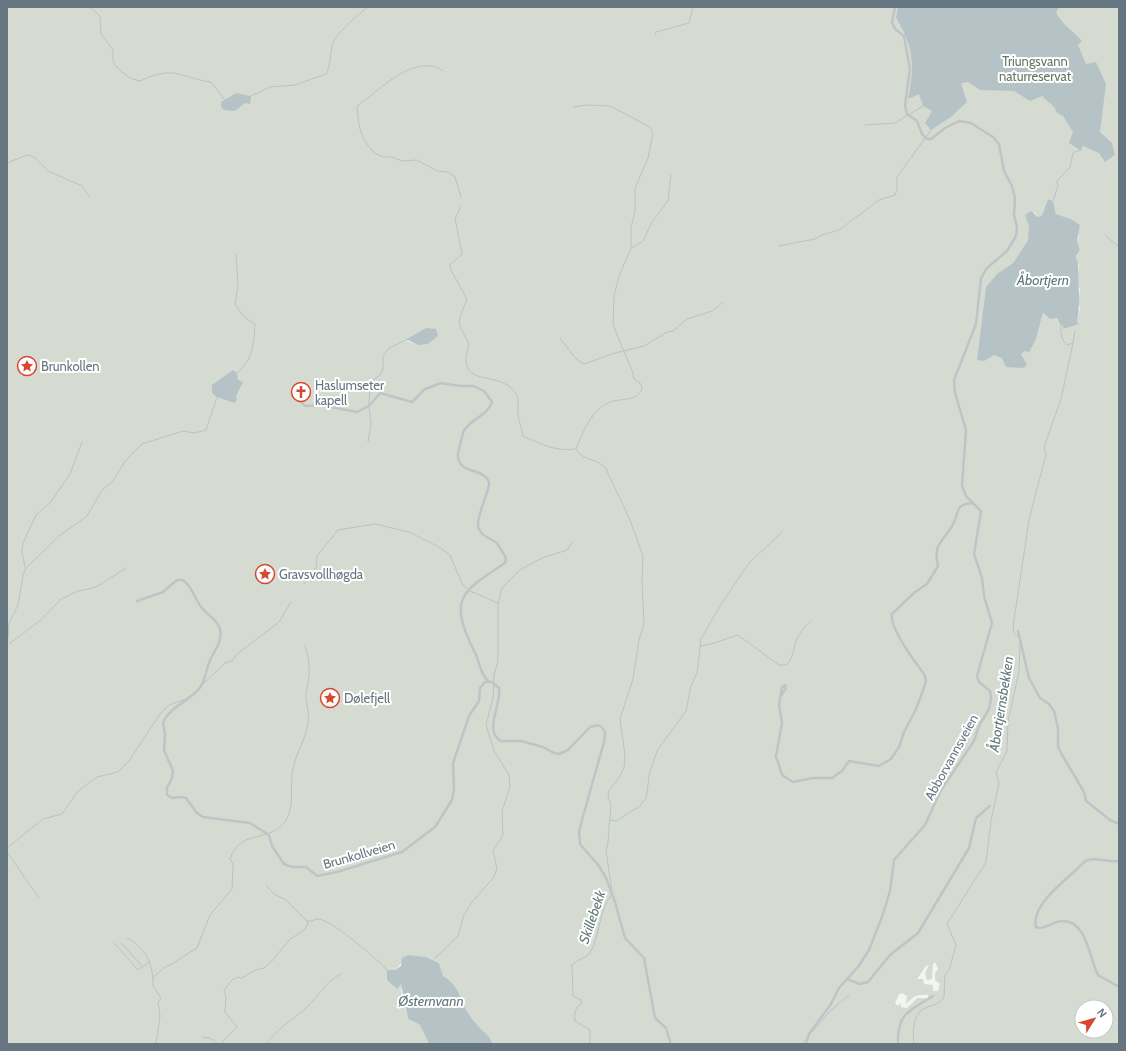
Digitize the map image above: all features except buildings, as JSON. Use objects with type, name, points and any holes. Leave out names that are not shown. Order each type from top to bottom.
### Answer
[{"type":"street","name":"Abborvannsveien","points":[[806,1044],[809,1034],[831,1004],[839,988],[858,968],[874,939],[890,891],[893,865],[897,856],[927,821],[941,790],[974,741],[979,726],[989,709],[991,694],[978,682],[977,676],[992,623],[984,596],[982,578],[974,554],[981,511],[964,492],[962,486],[966,430],[954,393],[954,380],[976,324],[981,278],[983,273],[993,262],[1007,251],[1016,236],[1017,227],[1014,215],[1015,194],[1004,171],[999,144],[993,137],[971,123],[960,121],[945,128],[931,139],[927,139],[922,134],[917,121],[907,114],[905,105],[910,69],[904,36],[895,29],[892,22],[895,7]]},
{"type":"street","points":[[294,394],[305,406],[320,405],[357,412],[369,406],[380,393],[412,402],[421,392],[438,383],[474,386],[489,396],[492,402],[490,408],[464,430],[458,455],[462,465],[472,471],[482,473],[487,478],[489,486],[482,505],[478,527],[482,534],[497,543],[506,558],[505,563],[474,583],[468,590],[461,608],[463,627],[477,655],[483,676],[499,688],[499,700],[493,727],[495,736],[501,741],[521,741],[543,747],[559,754],[568,750],[586,730],[593,726],[598,725],[605,731],[604,742],[582,820],[579,840],[583,848],[599,866],[606,878],[615,902],[624,938],[644,958],[655,1018],[666,1028],[671,1044]]},
{"type":"street","points":[[780,696],[779,709],[782,723],[776,756],[780,770],[786,778],[793,782],[813,778],[832,778],[842,772],[849,761],[879,766],[891,759],[899,747],[904,732],[916,709],[926,680],[924,674],[901,639],[892,621],[892,614],[930,580],[938,566],[935,559],[936,551],[952,526],[958,510],[967,502],[974,502]]},
{"type":"street","name":"Brunkollveien","points":[[137,601],[163,592],[178,580],[183,580],[189,586],[203,610],[220,628],[218,646],[211,658],[200,687],[188,700],[170,713],[163,722],[165,734],[164,750],[174,775],[167,788],[167,795],[172,798],[186,798],[197,813],[203,817],[244,821],[267,832],[271,838],[274,850],[284,864],[292,867],[306,867],[318,876],[337,872],[402,852],[435,827],[452,800],[454,790],[453,763],[469,716],[479,701],[481,684],[488,681]]},
{"type":"street","points":[[1018,631],[1028,678],[1040,698],[1049,704],[1054,711],[1058,728],[1058,747],[1060,753],[1083,791],[1086,801],[1110,820],[1119,824]]},
{"type":"street","points":[[847,979],[860,984],[868,982],[890,955],[918,933],[969,848],[976,818],[990,806]]},
{"type":"street","points":[[1119,862],[1096,859],[1085,862],[1044,902],[1038,913],[1035,925],[1037,928],[1043,928],[1051,923],[1062,921],[1075,925],[1081,931],[1098,975],[1119,986]]},
{"type":"street","points":[[898,1044],[898,1027],[904,1015],[914,1006],[933,996]]},
{"type":"green space","points":[[7,7],[1119,7],[1119,1044],[492,1044],[489,1036],[479,1027],[469,1014],[455,987],[443,977],[439,963],[428,957],[409,955],[395,970],[387,970],[403,987],[401,990],[408,1019],[420,1025],[429,1044],[7,1044]],"holes":[[[1048,199],[1053,201],[1056,214],[1071,219],[1079,237],[1077,241],[1080,250],[1076,256],[1079,265],[1077,281],[1080,290],[1078,300],[1080,308],[1077,322],[1063,328],[1063,325],[1061,326],[1057,318],[1047,317],[1043,313],[1036,339],[1029,353],[1025,351],[1021,354],[1027,364],[994,355],[977,360],[998,273],[1013,263],[1028,240],[1034,212],[1038,217],[1042,215]],[[426,328],[418,345],[405,340]],[[935,962],[938,969],[935,973],[935,980],[940,984],[938,991],[933,991],[933,985],[924,984],[923,979],[917,979],[926,966],[929,965],[925,973],[927,980],[932,979],[933,964]],[[902,993],[907,996],[906,1005],[916,996],[928,995],[928,998],[917,998],[907,1008],[901,1007],[901,1003],[898,1006],[895,1003],[899,994]]]},
{"type":"water","name":"Triungsvann naturreservat","points":[[898,7],[1059,7],[1056,13],[1065,25],[1082,41],[1078,45],[1086,64],[1096,62],[1106,84],[1100,132],[1112,143],[1115,155],[1105,162],[1099,153],[1083,146],[1081,151],[1069,143],[1073,132],[1063,116],[1056,112],[1055,108],[1042,96],[1030,101],[1014,91],[980,90],[968,82],[961,83],[967,102],[951,117],[931,130],[925,123],[932,111],[923,106],[919,94],[908,99],[912,76],[911,57],[910,48],[902,28],[896,18]]},
{"type":"water","points":[[236,93],[251,96],[250,104],[245,103],[235,111],[224,110],[221,107],[221,102]]},
{"type":"water","name":"Åbortjern","points":[[1048,199],[1053,201],[1056,214],[1071,219],[1080,225],[1077,241],[1080,250],[1076,256],[1078,262],[1079,294],[1077,322],[1079,324],[1063,329],[1063,325],[1061,326],[1057,318],[1050,319],[1043,313],[1036,339],[1029,353],[1025,351],[1021,354],[1027,364],[1024,368],[1006,367],[1002,358],[994,355],[984,361],[977,360],[986,287],[998,273],[1013,263],[1028,240],[1029,226],[1025,215],[1031,211],[1038,217],[1042,215]]},
{"type":"water","points":[[426,328],[436,329],[438,336],[428,344],[418,345],[408,340],[403,341]]},
{"type":"water","points":[[233,370],[237,373],[238,380],[243,382],[236,396],[237,400],[234,403],[217,397],[212,393],[212,385]]},
{"type":"water","name":"Østernvann","points":[[409,955],[427,957],[439,963],[443,976],[455,987],[469,1014],[479,1027],[489,1036],[492,1044],[429,1044],[420,1025],[408,1019],[401,984],[397,989],[387,980],[387,970],[395,970],[401,966],[402,958]]},
{"type":"waterway","points":[[90,7],[100,16],[101,34],[113,50],[113,62],[119,69],[132,79],[140,81],[157,74],[164,73],[183,75],[211,82],[225,100]]},
{"type":"waterway","points":[[251,96],[270,87],[295,85],[326,74],[333,43],[338,34],[368,7]]},
{"type":"waterway","points":[[655,35],[656,32],[689,23],[693,7]]},
{"type":"waterway","points":[[443,71],[432,66],[421,66],[409,69],[398,75],[357,106],[359,126],[364,140],[374,153],[383,157],[392,157],[402,161],[417,160],[437,171],[448,172],[455,177],[461,197]]},
{"type":"waterway","points":[[574,107],[587,105],[610,106],[650,127],[653,133],[648,158],[635,188],[635,212],[631,227],[631,248],[619,276],[614,296],[613,325],[633,373],[634,379],[641,384],[642,388],[637,396],[610,402],[598,410],[585,428],[576,448]]},
{"type":"waterway","points":[[865,125],[895,123],[923,106]]},
{"type":"waterway","points":[[779,246],[815,239],[822,235],[839,230],[879,200],[895,195],[897,190],[897,177],[931,130]]},
{"type":"waterway","points":[[1053,201],[1058,185],[1057,181],[1070,167],[1073,153],[1080,150]]},
{"type":"waterway","points":[[7,163],[27,155],[34,157],[48,171],[82,186],[89,196]]},
{"type":"waterway","points":[[632,248],[643,241],[652,222],[668,201],[671,175]]},
{"type":"waterway","points":[[461,207],[455,218],[462,254],[450,265],[451,270],[467,299],[459,322],[469,344],[466,359],[468,368],[473,374],[509,386],[516,394],[518,401],[518,415],[523,436],[555,448],[568,450],[575,449]]},
{"type":"waterway","points":[[1106,236],[1119,247]]},
{"type":"waterway","points":[[236,255],[238,286],[235,304],[244,317],[255,324],[252,351],[246,363],[237,373]]},
{"type":"waterway","points":[[560,338],[577,360],[584,364],[615,353],[644,346],[667,332],[673,331],[687,319],[712,311],[722,303]]},
{"type":"waterway","name":"Åbortjernsbekken","points":[[1019,638],[1014,633],[1013,627],[1029,520],[1046,454],[1044,447],[1061,399],[1073,343],[1068,345],[1064,341],[1061,334],[1061,326]]},
{"type":"waterway","points":[[1073,343],[1075,331]]},
{"type":"waterway","points":[[369,404],[370,389],[374,379],[380,375],[383,369],[383,357],[388,349],[403,341]]},
{"type":"waterway","points":[[7,652],[9,623],[18,605],[23,575],[26,568],[59,536],[87,516],[102,490],[112,482],[126,460],[142,444],[183,431],[194,433],[206,430],[217,397]]},
{"type":"waterway","points":[[368,442],[371,423],[369,407]]},
{"type":"waterway","points":[[25,567],[22,552],[23,543],[36,515],[50,503],[70,474],[82,442]]},
{"type":"waterway","points":[[576,449],[582,456],[603,465],[606,469],[630,520],[643,556],[642,581],[644,624],[639,640],[633,679],[620,719],[625,755],[624,768],[619,778],[609,790],[608,796],[611,805],[606,851],[612,891]]},
{"type":"waterway","points":[[304,584],[316,568],[317,556],[338,530],[375,524],[409,532],[439,547],[450,555],[462,584],[467,589]]},
{"type":"waterway","points":[[611,820],[616,821],[640,806],[646,798],[650,771],[658,749],[686,711],[691,686],[697,673],[701,639],[720,606],[749,563],[782,532]]},
{"type":"waterway","points":[[434,959],[458,936],[464,915],[472,902],[494,877],[497,868],[493,851],[503,835],[502,811],[510,787],[509,775],[494,751],[486,725],[493,698],[494,675],[498,661],[498,604],[502,588],[520,570],[542,558],[567,550],[572,543]]},
{"type":"waterway","points":[[9,644],[41,620],[61,599],[78,591],[93,588],[126,568]]},
{"type":"waterway","points":[[470,591],[498,603]]},
{"type":"waterway","points":[[204,683],[225,663],[232,661],[237,654],[279,622],[291,602]]},
{"type":"waterway","points":[[700,646],[738,635],[779,665],[786,665],[791,657],[799,635],[812,620]]},
{"type":"waterway","name":"Åbortjernsbekken","points":[[914,1044],[913,1030],[917,1016],[923,1009],[936,1004],[944,997],[945,975],[949,970],[956,945],[947,924],[986,862],[991,821],[999,783],[996,772],[1007,751],[1008,721],[1019,672],[1020,643]]},
{"type":"waterway","points":[[156,1044],[160,1016],[158,1003],[161,998],[153,986],[153,977],[165,967],[197,948],[210,915],[232,889],[233,864],[230,859],[240,844],[276,830],[287,818],[291,805],[293,769],[307,729],[308,711],[306,693],[309,664],[305,645]]},
{"type":"waterway","points":[[7,848],[43,819],[62,814],[78,791],[97,777],[118,772],[129,761],[160,714],[169,705],[186,699]]},
{"type":"waterway","points":[[7,852],[39,898]]},
{"type":"waterway","points":[[266,885],[275,895],[285,899],[307,921],[316,919],[326,921],[344,933],[387,970]]},
{"type":"waterway","name":"Skillebekk","points":[[590,1044],[590,1030],[575,1021],[576,1011],[582,1003],[581,1000],[573,996],[572,965],[576,961],[586,957],[594,946],[604,908],[612,894]]},
{"type":"waterway","points":[[223,1044],[222,1042],[237,1027],[225,1012],[226,997],[224,990],[232,980],[238,977],[242,978],[255,970],[264,968],[272,961],[289,940],[304,930],[308,924],[307,921]]},
{"type":"waterway","points":[[127,938],[142,949],[150,964],[153,977]]},
{"type":"waterway","points":[[114,943],[138,970],[149,962]]},
{"type":"waterway","points":[[121,943],[142,966]]},
{"type":"waterway","points":[[267,1044],[274,1034],[307,1007],[328,983],[341,974]]},
{"type":"waterway","points":[[813,1031],[829,1012],[849,995]]},
{"type":"waterway","points":[[202,1037],[210,1038],[218,1044]]},
{"type":"waterway","points":[[802,1044],[807,1038]]},
{"type":"place","name":"Brunkollen","points":[[27,366]]},
{"type":"place","name":"Haslumseter kapell","points":[[301,392]]},
{"type":"place","name":"Gravsvollhøgda","points":[[265,574]]},
{"type":"place","name":"Dølefjell","points":[[330,698]]}]
